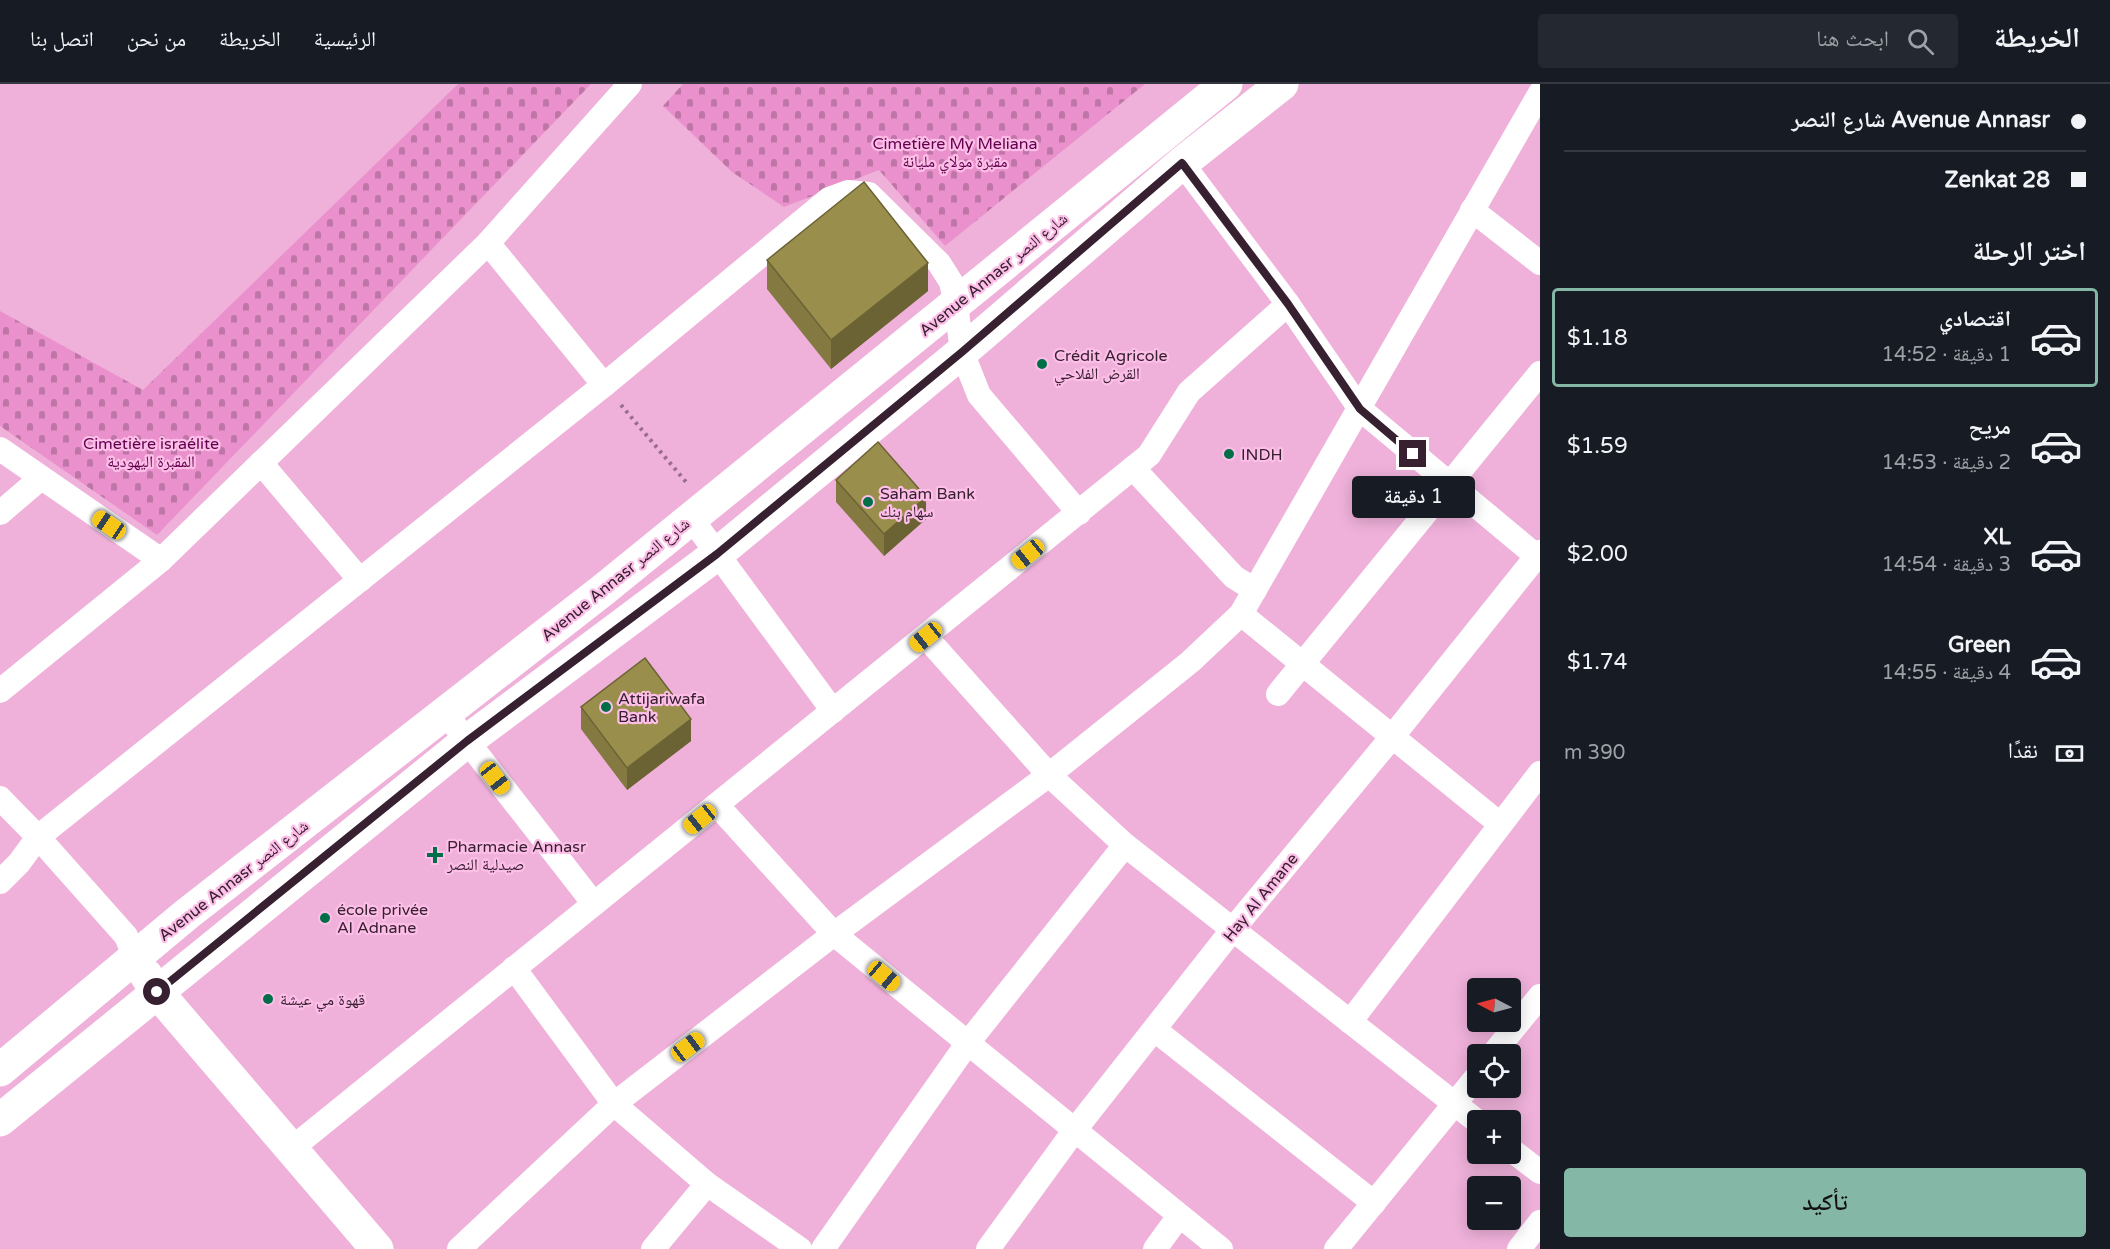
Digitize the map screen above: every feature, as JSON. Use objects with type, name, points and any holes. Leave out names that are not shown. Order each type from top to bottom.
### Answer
[{"type":"main road","name":"Avenue Annasr شارع النصر","points":[[0,1070],[187,914],[446,714],[1226,84]]},
{"type":"main road","points":[[0,1119],[467,741],[717,554],[962,352],[1182,163],[1282,84]]},
{"type":"main road","points":[[135,958],[157,992],[377,1249]]},
{"type":"street","points":[[0,691],[160,560],[261,463],[489,243],[630,84]]},
{"type":"street","points":[[459,1249],[614,1104],[834,934],[1049,775],[1190,662],[1241,614],[1360,409],[1536,92]]},
{"type":"street","points":[[1182,163],[1288,304],[1360,409],[1448,484],[1539,556]]},
{"type":"street","points":[[0,882],[19,863],[38,837],[604,385],[829,199],[848,192],[869,194],[939,263],[951,282],[962,352],[980,394],[1079,513]]},
{"type":"street","points":[[1472,210],[1540,262]]},
{"type":"street","points":[[489,243],[604,385]]},
{"type":"street","points":[[291,1149],[1149,455],[1189,393],[1288,304]]},
{"type":"street","points":[[1278,694],[1540,373]]},
{"type":"street","points":[[0,449],[160,560]]},
{"type":"street","points":[[261,463],[360,580]]},
{"type":"street","points":[[1133,468],[1234,577],[1255,590]]},
{"type":"street","points":[[0,513],[41,478]]},
{"type":"street","points":[[699,511],[717,554],[833,711]]},
{"type":"street","name":"Hay Al Amane","points":[[988,1249],[1074,1131],[1233,929],[1539,556]]},
{"type":"street","points":[[1241,614],[1500,824]]},
{"type":"street","points":[[926,637],[1049,775],[1125,845],[1467,1113]]},
{"type":"street","points":[[446,714],[594,904]]},
{"type":"street","points":[[1350,1023],[1540,773]]},
{"type":"street","points":[[0,798],[126,936],[135,958]]},
{"type":"street","points":[[717,805],[834,934],[1221,1249]]},
{"type":"street","points":[[303,824],[324,856]]},
{"type":"street","points":[[823,1249],[967,1044],[1125,845]]},
{"type":"street","points":[[514,968],[614,1104],[707,1184],[800,1249]]},
{"type":"street","points":[[1501,1044],[1539,998]]},
{"type":"street","points":[[1155,1030],[1374,1203]]},
{"type":"street","points":[[1336,1249],[1467,1088]]},
{"type":"street","points":[[1521,1157],[1540,1172]]},
{"type":"street","points":[[653,1249],[707,1184]]},
{"type":"street","points":[[1155,1249],[1179,1216]]},
{"type":"street","points":[[1519,1249],[1540,1222]]},
{"type":"path","points":[[604,385],[699,511]]},
{"type":"green space","name":"Cimetière israélite المقبرة اليهودية","points":[[458,84],[591,84],[157,535],[0,426],[0,311],[143,390]]},
{"type":"green space","name":"Cimetière My Meliana مقبرة مولاي مليانة","points":[[683,84],[1145,84],[945,246],[879,170],[784,207],[732,172],[663,106]]},
{"type":"building","points":[[864,182],[928,263],[831,340],[767,260]]},
{"type":"building","points":[[878,442],[926,497],[884,534],[836,480]]},
{"type":"building","points":[[645,658],[691,719],[627,768],[581,707]]},
{"type":"place","name":"Crédit Agricole القرض الفلاحي","points":[[1042,364]]},
{"type":"place","name":"INDH","points":[[1229,454]]},
{"type":"place","name":"Saham Bank سهام بنك","points":[[868,502]]},
{"type":"place","name":"Attijariwafa Bank","points":[[606,707]]},
{"type":"place","name":"Pharmacie Annasr صيدلية النصر","points":[[435,855]]},
{"type":"place","name":"école privée Al Adnane","points":[[325,918]]},
{"type":"place","name":"قهوة مي عيشة","points":[[268,999]]},
{"type":"route","points":[[157,992],[467,741],[717,554],[962,352],[1182,163],[1288,304],[1360,409],[1413,454]]}]
